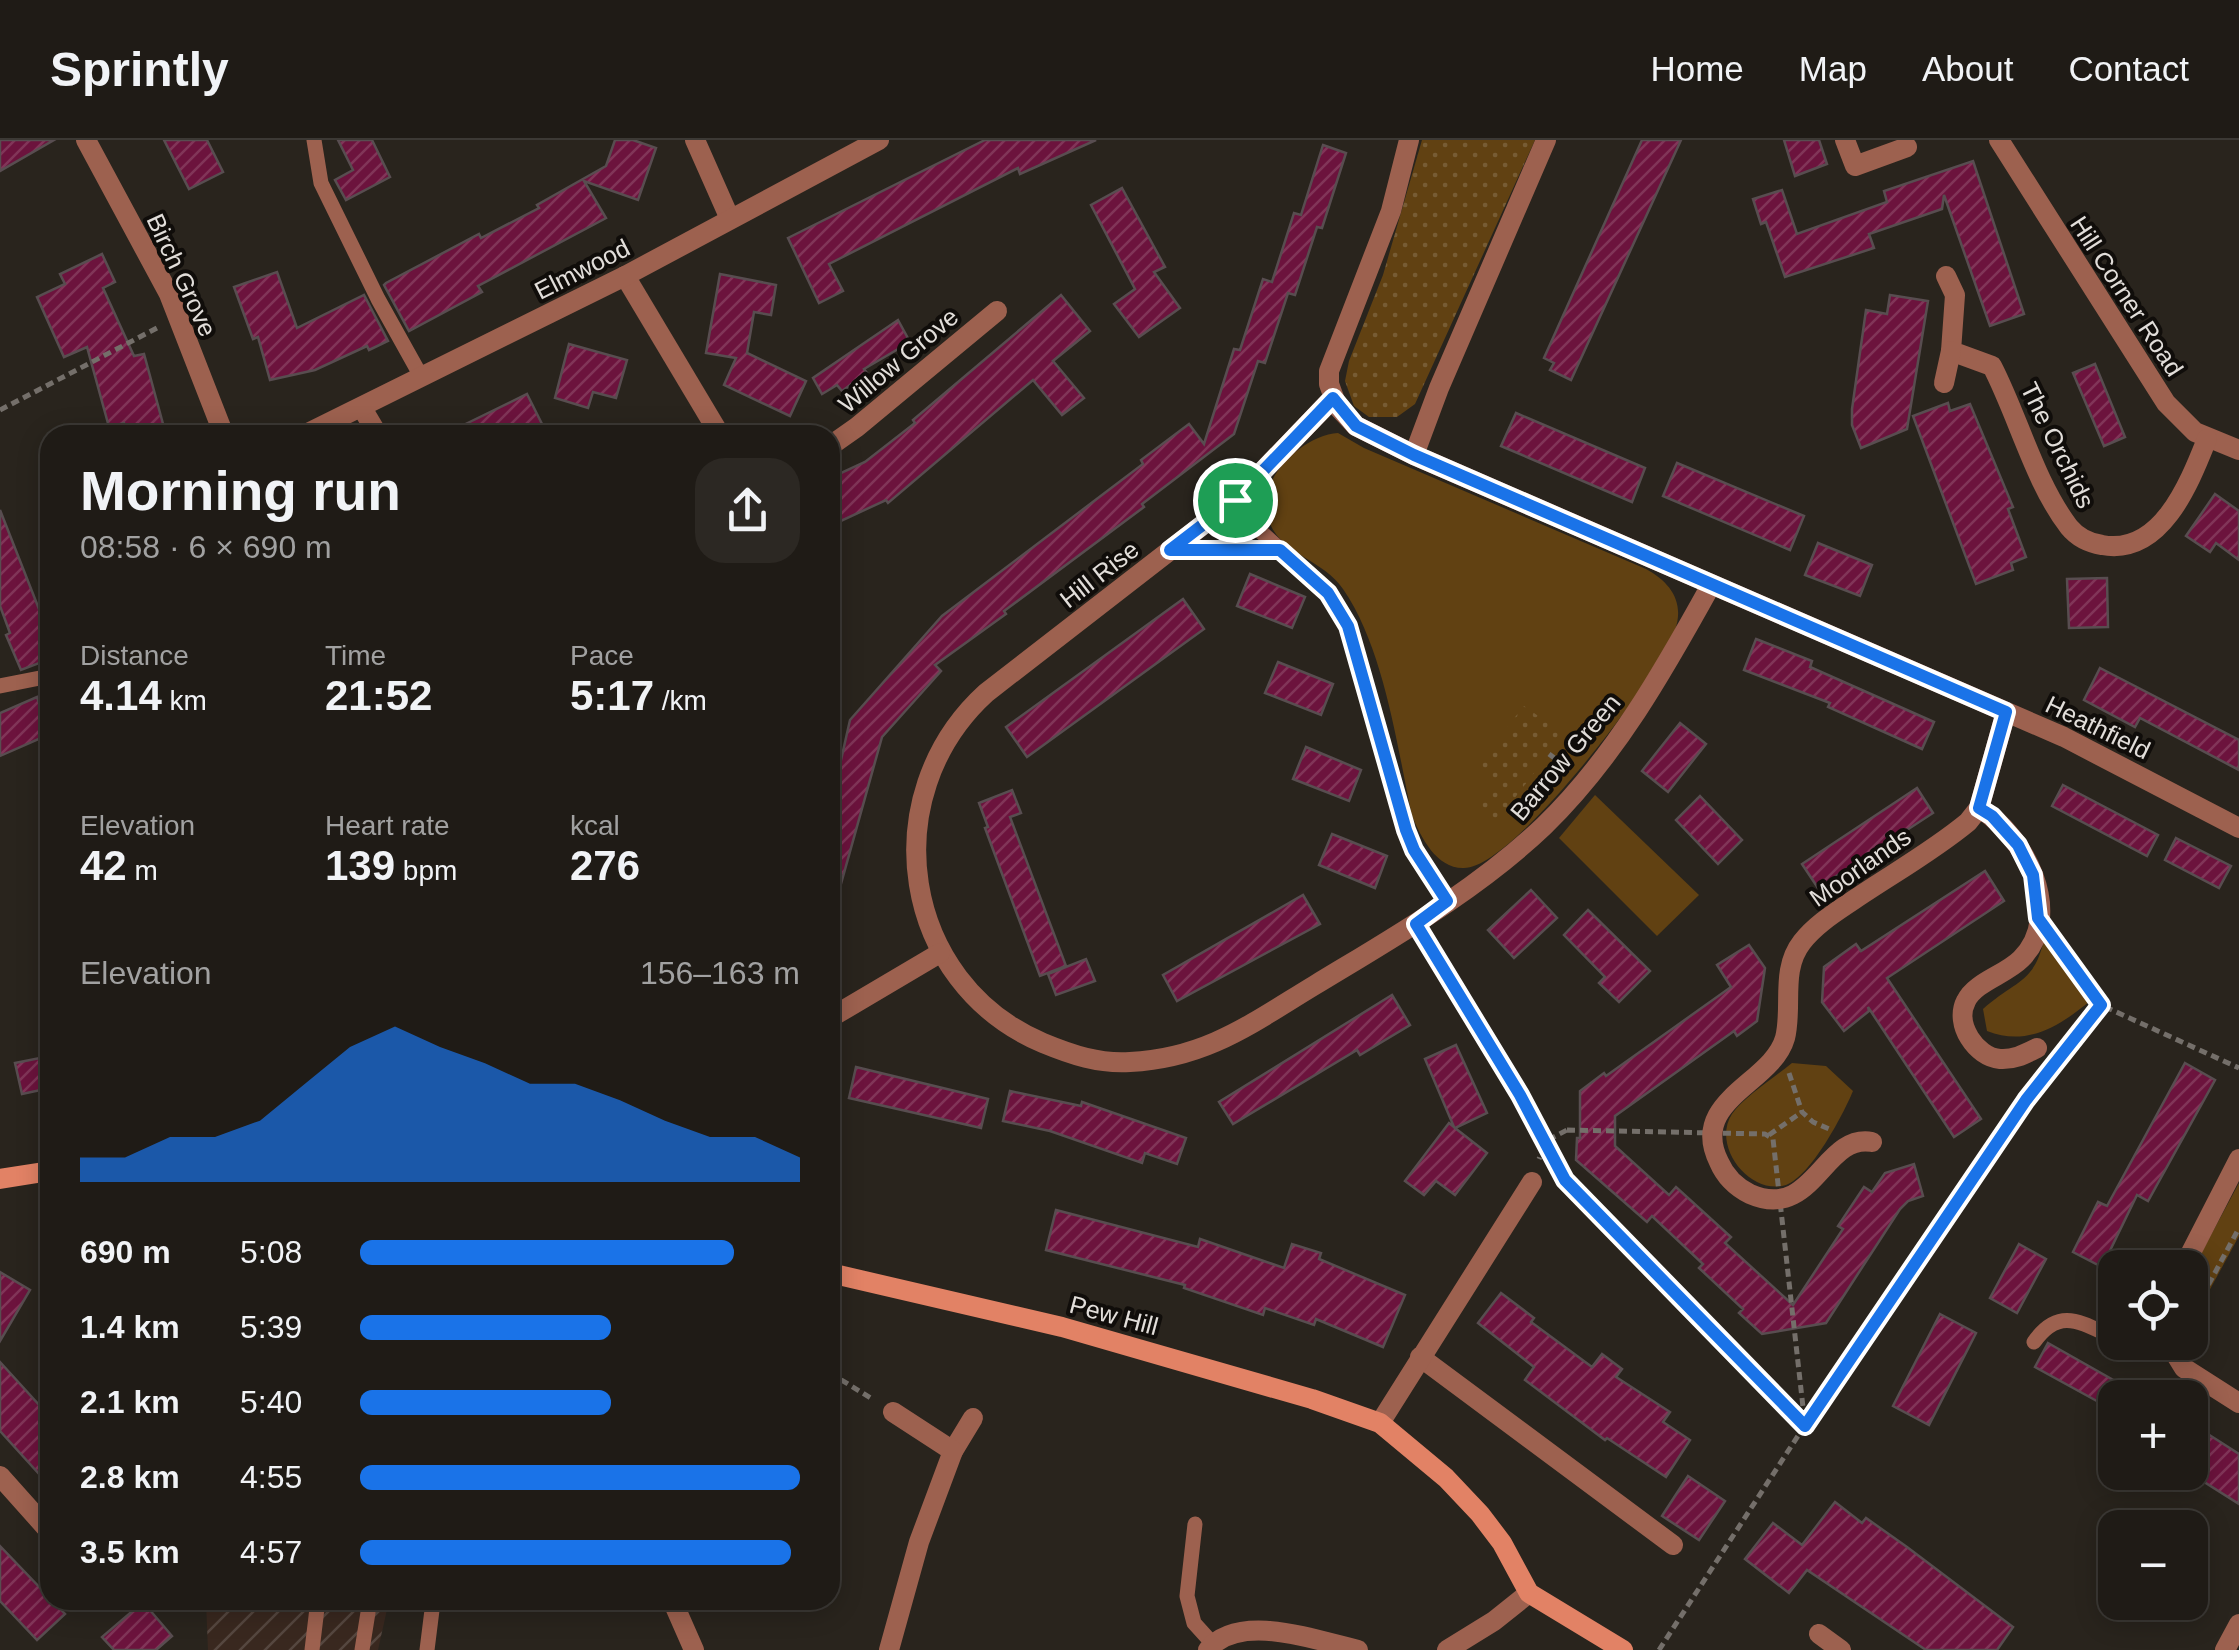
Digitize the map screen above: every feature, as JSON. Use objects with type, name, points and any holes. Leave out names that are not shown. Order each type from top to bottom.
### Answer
[{"type":"main road","points":[[0,1179],[40,1173]]},
{"type":"main road","name":"Pew Hill","points":[[840,1275],[1080,1332],[1295,1394],[1380,1424],[1446,1478],[1480,1514],[1502,1543],[1529,1593]]},
{"type":"main road","points":[[1529,1593],[1623,1650]]},
{"type":"street","name":"Birch Grove","points":[[86,140],[178,318],[220,425]]},
{"type":"street","points":[[696,140],[730,219]]},
{"type":"street","name":"Elmwood","points":[[325,425],[625,276],[879,140]]},
{"type":"street","points":[[1408,140],[1379,246],[1330,371],[1333,398],[1356,426],[1414,455],[1711,585]]},
{"type":"street","points":[[1414,455],[1546,140]]},
{"type":"street","points":[[1845,140],[1854,166],[1907,147]]},
{"type":"street","name":"Hill Corner Road","points":[[1999,140],[2166,403],[2185,424],[2207,439],[2239,450]]},
{"type":"street","points":[[625,276],[714,425]]},
{"type":"street","points":[[1944,383],[1955,295],[1946,276]]},
{"type":"street","name":"Willow Grove","points":[[840,439],[997,311]]},
{"type":"street","name":"The Orchids","points":[[1951,351],[1992,366],[2045,486],[2069,527],[2082,539],[2119,547],[2135,544],[2151,534],[2172,510],[2207,439]]},
{"type":"street","name":"Hill Rise","points":[[1333,398],[1235,500],[969,709],[948,736],[930,774],[918,840],[924,906],[940,953],[966,988],[1017,1032],[1080,1058],[1126,1063],[1180,1057],[1220,1042],[1416,924],[1447,901]]},
{"type":"street","points":[[362,408],[372,425]]},
{"type":"street","name":"Heathfield","points":[[1711,585],[2006,712],[2144,777],[2239,828]]},
{"type":"street","name":"Barrow Green","points":[[1447,901],[1524,844],[1584,781],[1641,706],[1711,585]]},
{"type":"street","points":[[2006,712],[1979,808],[2006,829],[2026,858],[2037,891],[2038,918],[2027,952],[1973,992],[1962,1014],[1970,1036],[1988,1056],[2016,1058],[2037,1048]]},
{"type":"street","name":"Moorlands","points":[[1774,1056],[1784,1041],[1790,968],[1800,943],[1832,914],[1960,829],[1979,808]]},
{"type":"street","points":[[840,1012],[940,953]]},
{"type":"street","points":[[1774,1056],[1724,1105],[1712,1135],[1716,1157],[1736,1186],[1754,1196],[1782,1198],[1818,1177],[1846,1145],[1872,1142]]},
{"type":"street","points":[[2192,1250],[2239,1159]]},
{"type":"street","points":[[1380,1424],[1532,1182]]},
{"type":"street","points":[[1420,1357],[1674,1545]]},
{"type":"street","points":[[2179,1360],[2184,1368],[2239,1403]]},
{"type":"street","points":[[893,1412],[953,1451]]},
{"type":"street","points":[[888,1650],[918,1542],[953,1451],[973,1418]]},
{"type":"street","points":[[0,1476],[40,1521]]},
{"type":"street","points":[[1447,1650],[1494,1621],[1529,1593]]},
{"type":"street","points":[[676,1610],[694,1650]]},
{"type":"street","points":[[2225,1650],[2239,1624]]},
{"type":"street","points":[[1210,1647],[1246,1631],[1264,1630],[1358,1650]]},
{"type":"street","points":[[1819,1634],[1841,1650]]},
{"type":"lane","points":[[314,140],[322,183],[378,299],[422,378]]},
{"type":"lane","points":[[1235,500],[1280,550],[1328,593],[1343,614],[1406,830],[1414,850],[1447,901]]},
{"type":"lane","points":[[0,686],[40,678]]},
{"type":"lane","points":[[1416,924],[1520,1095]]},
{"type":"lane","points":[[2034,1342],[2050,1325],[2061,1320],[2081,1322],[2098,1330]]},
{"type":"lane","points":[[1195,1524],[1187,1596],[1194,1623],[1210,1647]]},
{"type":"lane","points":[[312,1650],[317,1610]]},
{"type":"lane","points":[[362,1650],[368,1610]]},
{"type":"lane","points":[[427,1650],[432,1610]]},
{"type":"path","points":[[0,410],[178,318]]},
{"type":"path","points":[[1170,550],[1280,550]]},
{"type":"path","points":[[2038,918],[2101,1005],[2239,1068]]},
{"type":"path","points":[[1659,1650],[2026,1100],[2101,1005]]},
{"type":"path","points":[[1774,1056],[1793,1080],[1802,1112],[1846,1145]]},
{"type":"path","points":[[1520,1095],[1565,1180],[1805,1426]]},
{"type":"path","points":[[1532,1182],[1546,1141],[1567,1130],[1769,1136],[1802,1112]]},
{"type":"path","points":[[1769,1136],[1777,1150],[1805,1426]]},
{"type":"path","points":[[2208,1285],[2239,1228]]},
{"type":"path","points":[[840,1380],[893,1412]]},
{"type":"shaded area","points":[[1422,140],[1535,140],[1415,404],[1397,417],[1369,417],[1354,406],[1345,381],[1383,275]]},
{"type":"shaded area","points":[[1338,433],[1364,448],[1646,569],[1662,580],[1677,602],[1675,630],[1622,715],[1556,797],[1504,847],[1481,863],[1453,867],[1437,857],[1425,842],[1412,816],[1379,668],[1357,613],[1334,578],[1287,545],[1270,524],[1267,496],[1278,470],[1312,441]]},
{"type":"shaded area","points":[[1524,706],[1564,734],[1497,821],[1476,803],[1491,782],[1474,768]]},
{"type":"shaded area","points":[[1595,795],[1699,895],[1657,936],[1559,838]]},
{"type":"shaded area","points":[[2045,934],[2090,1001],[2055,1026],[2029,1035],[2016,1037],[1987,1031],[1983,1009],[2030,972]]},
{"type":"shaded area","points":[[1792,1063],[1826,1066],[1853,1091],[1834,1129],[1806,1170],[1786,1185],[1772,1186],[1759,1183],[1738,1166],[1730,1153],[1727,1127],[1744,1101]]},
{"type":"shaded area","points":[[2239,1183],[2239,1236],[2208,1293],[2208,1250],[2203,1250]]},
{"type":"shaded area","points":[[206,1610],[387,1610],[378,1650],[208,1650]]},
{"type":"building","points":[[0,140],[54,140],[0,171]]},
{"type":"building","points":[[164,140],[207,140],[223,172],[189,189]]},
{"type":"building","points":[[338,140],[372,140],[390,177],[346,200],[335,180],[353,170]]},
{"type":"building","points":[[615,140],[633,140],[656,148],[638,200],[584,181],[606,218],[478,286],[482,292],[409,331],[386,283],[479,234],[481,238],[539,208],[537,205],[606,166]]},
{"type":"building","points":[[985,140],[1096,140],[1020,174],[1018,168],[829,264],[843,291],[819,303],[788,238]]},
{"type":"building","points":[[1642,140],[1681,140],[1571,380],[1550,370],[1554,363],[1544,358]]},
{"type":"building","points":[[1784,140],[1819,140],[1827,164],[1795,176]]},
{"type":"building","points":[[1323,145],[1346,153],[1322,228],[1317,227],[1295,295],[1288,293],[1265,363],[1258,361],[1234,434],[1004,611],[1006,614],[935,665],[941,671],[882,737],[840,887],[840,764],[850,720],[942,616],[1143,464],[1141,460],[1189,424],[1204,444],[1234,349],[1240,350],[1263,279],[1272,282],[1294,213],[1301,215]]},
{"type":"building","points":[[1973,161],[2024,314],[1990,326],[1944,195],[1942,209],[1869,234],[1874,248],[1785,277],[1766,222],[1761,224],[1753,199],[1782,190],[1797,234],[1887,202],[1884,191]]},
{"type":"building","points":[[1122,188],[1165,267],[1154,272],[1180,308],[1139,337],[1114,304],[1135,289],[1091,205]]},
{"type":"building","points":[[102,254],[115,282],[103,288],[134,356],[144,354],[163,425],[108,425],[87,347],[64,357],[37,297],[65,284],[60,274]]},
{"type":"building","points":[[277,272],[297,328],[364,295],[388,341],[369,350],[367,346],[315,370],[270,380],[258,337],[253,339],[234,287]]},
{"type":"building","points":[[720,274],[776,285],[771,315],[754,312],[747,353],[806,381],[790,416],[724,385],[736,358],[706,353]]},
{"type":"building","points":[[1061,295],[1090,331],[1053,361],[1084,398],[1062,415],[1033,380],[888,503],[886,500],[840,521],[840,473],[865,462],[915,423],[913,420]]},
{"type":"building","points":[[1890,295],[1928,301],[1907,429],[1861,448],[1852,425],[1852,409],[1866,310],[1887,314]]},
{"type":"building","points":[[898,320],[910,342],[864,369],[867,373],[842,391],[837,385],[822,394],[813,378]]},
{"type":"building","points":[[569,344],[627,360],[616,398],[593,392],[588,408],[555,398]]},
{"type":"building","points":[[2095,364],[2125,437],[2104,446],[2073,373]]},
{"type":"building","points":[[527,394],[542,425],[463,425]]},
{"type":"building","points":[[1948,403],[1950,411],[1970,404],[2013,507],[2008,509],[2026,557],[2011,563],[2013,570],[1976,584],[1913,416]]},
{"type":"building","points":[[1516,413],[1645,468],[1632,502],[1501,446]]},
{"type":"building","points":[[1677,463],[1804,516],[1790,550],[1663,496]]},
{"type":"building","points":[[2215,494],[2239,511],[2239,560],[2216,543],[2210,552],[2186,536]]},
{"type":"building","points":[[0,510],[40,612],[40,663],[21,670],[6,635],[10,633],[0,606]]},
{"type":"building","points":[[1818,543],[1872,565],[1860,596],[1805,575]]},
{"type":"building","points":[[1250,574],[1305,597],[1292,628],[1237,606]]},
{"type":"building","points":[[2107,578],[2108,627],[2069,628],[2067,579]]},
{"type":"building","points":[[1183,599],[1204,629],[1027,757],[1006,727]]},
{"type":"building","points":[[1756,639],[1812,661],[1810,667],[1934,722],[1922,749],[1828,707],[1830,703],[1744,670]]},
{"type":"building","points":[[1278,662],[1333,684],[1321,715],[1265,693]]},
{"type":"building","points":[[2100,668],[2239,740],[2239,770],[2140,718],[2135,727],[2084,700]]},
{"type":"building","points":[[37,697],[40,738],[0,756],[0,713]]},
{"type":"building","points":[[1680,723],[1706,744],[1668,792],[1642,771]]},
{"type":"building","points":[[1306,747],[1361,770],[1349,801],[1293,779]]},
{"type":"building","points":[[2063,785],[2158,835],[2147,856],[2052,806]]},
{"type":"building","points":[[1917,788],[1933,813],[1818,888],[1802,864]]},
{"type":"building","points":[[1012,790],[1021,813],[1010,817],[1066,966],[1040,976],[979,803]]},
{"type":"building","points":[[1700,796],[1742,840],[1718,864],[1676,820]]},
{"type":"building","points":[[1332,834],[1387,856],[1375,888],[1319,865]]},
{"type":"building","points":[[2176,838],[2231,866],[2219,888],[2165,860]]},
{"type":"building","points":[[1985,871],[2004,901],[1887,978],[1981,1119],[1954,1137],[1868,1007],[1869,1011],[1844,1031],[1822,1002],[1824,967],[1856,944],[1861,951]]},
{"type":"building","points":[[1531,890],[1557,918],[1514,958],[1488,930]]},
{"type":"building","points":[[1303,895],[1320,924],[1177,1001],[1163,975]]},
{"type":"building","points":[[1588,910],[1650,971],[1619,1002],[1599,983],[1605,977],[1564,935]]},
{"type":"building","points":[[1749,945],[1765,968],[1757,1021],[1737,1036],[1734,1031],[1615,1116],[1615,1146],[1669,1195],[1676,1187],[1731,1237],[1725,1243],[1793,1305],[1843,1229],[1838,1226],[1864,1187],[1872,1192],[1885,1173],[1914,1164],[1923,1196],[1908,1201],[1900,1209],[1826,1323],[1762,1334],[1739,1313],[1743,1309],[1699,1268],[1703,1264],[1652,1216],[1647,1222],[1576,1160],[1580,1091],[1731,987],[1717,965]]},
{"type":"building","points":[[1086,959],[1095,981],[1056,995],[1048,974]]},
{"type":"building","points":[[1392,995],[1410,1025],[1360,1055],[1357,1050],[1233,1124],[1219,1102]]},
{"type":"building","points":[[1456,1045],[1487,1113],[1455,1128],[1487,1153],[1455,1195],[1436,1181],[1424,1195],[1405,1181],[1449,1123],[1454,1127],[1425,1059]]},
{"type":"building","points":[[40,1058],[40,1090],[22,1094],[15,1063]]},
{"type":"building","points":[[2185,1063],[2215,1080],[2148,1201],[2137,1195],[2110,1250],[2098,1250],[2098,1265],[2073,1252],[2098,1202],[2107,1206]]},
{"type":"building","points":[[856,1067],[988,1099],[981,1128],[849,1098]]},
{"type":"building","points":[[1010,1091],[1081,1106],[1082,1102],[1186,1138],[1177,1164],[1145,1153],[1142,1163],[1050,1131],[1003,1121]]},
{"type":"building","points":[[1056,1210],[1198,1247],[1200,1239],[1284,1268],[1292,1244],[1321,1253],[1319,1259],[1405,1295],[1383,1347],[1316,1319],[1314,1325],[1265,1308],[1263,1315],[1184,1288],[1185,1285],[1046,1250]]},
{"type":"building","points":[[2019,1244],[2046,1259],[2017,1313],[1990,1298]]},
{"type":"building","points":[[0,1272],[30,1290],[0,1341]]},
{"type":"building","points":[[1501,1293],[1534,1318],[1531,1322],[1592,1367],[1602,1354],[1622,1369],[1616,1377],[1670,1412],[1663,1422],[1690,1440],[1666,1477],[1605,1440],[1525,1380],[1534,1367],[1478,1323]]},
{"type":"building","points":[[1940,1314],[1976,1333],[1929,1425],[1893,1406]]},
{"type":"building","points":[[2048,1343],[2113,1380],[2098,1380],[2098,1402],[2035,1367]]},
{"type":"building","points":[[0,1362],[40,1406],[40,1475],[0,1431]]},
{"type":"building","points":[[2208,1434],[2239,1454],[2239,1504],[2208,1484]]},
{"type":"building","points":[[1688,1476],[1725,1501],[1699,1540],[1662,1516]]},
{"type":"building","points":[[1835,1502],[1862,1523],[1866,1518],[2013,1627],[1997,1650],[1926,1650],[1807,1570],[1789,1593],[1745,1559],[1773,1523],[1802,1545]]},
{"type":"building","points":[[0,1546],[40,1588],[40,1610],[61,1610],[65,1614],[37,1640],[0,1601]]},
{"type":"building","points":[[134,1610],[150,1610],[172,1636],[156,1650],[114,1650],[102,1637]]},
{"type":"route","points":[[1333,398],[1356,426],[1414,455],[2006,712],[1979,808],[2006,829],[2018,845],[2033,875],[2038,918],[2101,1005],[2026,1100],[1805,1426],[1565,1180],[1520,1095],[1441,968],[1416,924],[1447,901],[1414,850],[1406,830],[1348,626],[1336,603],[1280,550],[1170,550],[1235,500],[1333,398]]}]
